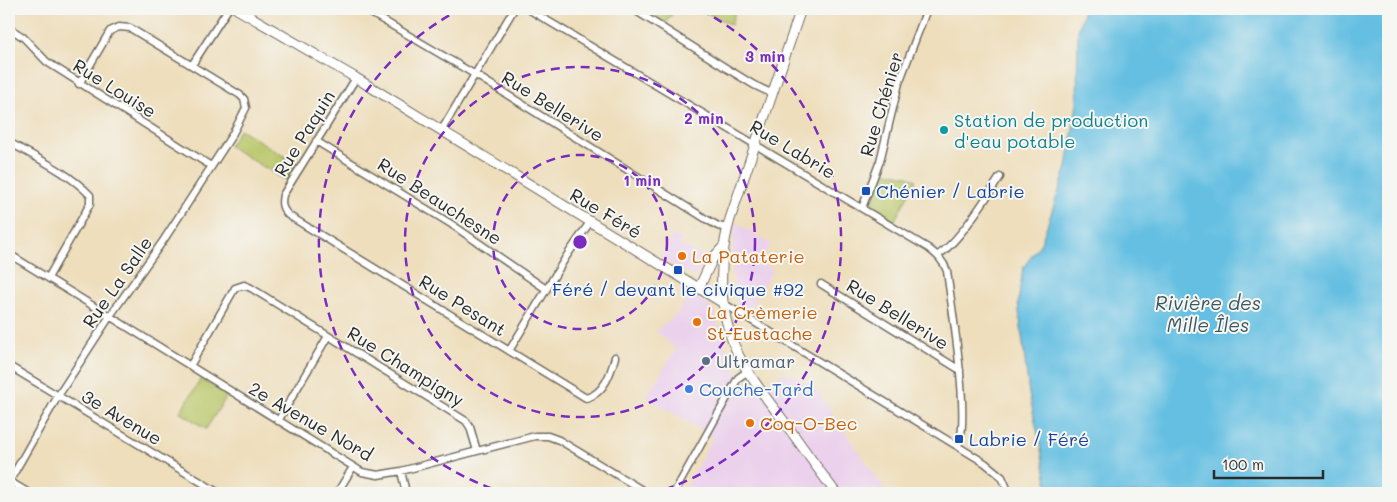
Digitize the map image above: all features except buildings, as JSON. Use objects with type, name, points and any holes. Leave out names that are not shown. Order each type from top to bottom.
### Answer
[{"type":"main road","name":"Rue Féré","points":[[237,9],[356,78],[723,303]]},
{"type":"main road","points":[[801,9],[727,228],[721,268],[723,303],[732,337],[748,371],[836,493]]},
{"type":"main road","points":[[699,288],[713,258],[724,246]]},
{"type":"street","points":[[79,84],[110,31],[119,26],[130,28],[192,65],[228,9]]},
{"type":"street","name":"Rue Bellerive","points":[[364,9],[474,74],[706,219],[720,227],[727,228]]},
{"type":"street","points":[[442,131],[514,9]]},
{"type":"street","name":"Rue Labrie","points":[[528,9],[938,255]]},
{"type":"street","points":[[633,9],[732,73],[773,94]]},
{"type":"street","name":"Rue Chénier","points":[[862,208],[880,161],[899,84],[927,9]]},
{"type":"street","name":"Rue Louise","points":[[9,28],[23,36],[47,62],[79,84],[212,166]]},
{"type":"street","name":"Rue La Salle","points":[[9,481],[58,396],[212,166],[232,135],[246,108],[244,99],[240,95],[192,65]]},
{"type":"street","name":"Rue Paquin","points":[[282,205],[284,195],[356,78]]},
{"type":"street","name":"Rue Beauchesne","points":[[316,141],[451,224],[546,289]]},
{"type":"street","points":[[9,142],[82,187],[90,195],[90,204],[48,278]]},
{"type":"street","points":[[958,445],[961,439],[962,426],[960,370],[947,271],[938,255],[945,251],[967,224],[1000,177]]},
{"type":"street","name":"Rue Pesant","points":[[282,205],[288,215],[586,398],[595,396],[610,376],[615,357]]},
{"type":"street","points":[[508,351],[590,222]]},
{"type":"street","name":"2e Avenue Nord","points":[[9,254],[362,472],[378,475],[401,471],[535,436],[548,436],[559,440],[647,493]]},
{"type":"street","name":"Rue Bellerive","points":[[821,284],[960,370]]},
{"type":"street","name":"Rue Champigny","points":[[190,366],[232,293],[239,286],[244,285],[466,421],[470,427],[477,451]]},
{"type":"street","name":"Rue Féré","points":[[723,303],[993,468],[1006,483],[1009,493]]},
{"type":"street","name":"Rue Champigny","points":[[278,421],[328,336]]},
{"type":"street","name":"3e Avenue","points":[[9,366],[219,493]]},
{"type":"street","points":[[674,493],[738,378],[748,371]]},
{"type":"street","points":[[337,493],[353,467]]},
{"type":"street","points":[[401,471],[406,493]]},
{"type":"street","points":[[9,481],[30,493]]},
{"type":"shaded area","points":[[735,222],[771,244],[760,262],[773,270],[748,311],[737,304],[734,290],[732,253]]},
{"type":"shaded area","points":[[673,234],[682,238],[679,244],[705,257],[696,277],[678,269],[660,257]]},
{"type":"shaded area","points":[[690,293],[712,308],[732,366],[751,394],[785,372],[814,387],[887,493],[683,493],[713,437],[646,397],[676,349],[656,331],[678,313]]},
{"type":"green space","points":[[635,9],[675,9],[664,26]]},
{"type":"green space","points":[[699,9],[736,9],[731,25]]},
{"type":"green space","points":[[240,129],[297,164],[287,181],[229,146]]},
{"type":"green space","points":[[888,172],[908,176],[916,180],[894,222],[874,211],[872,206],[880,174]]},
{"type":"green space","points":[[201,379],[227,396],[206,429],[180,412]]},
{"type":"water","name":"Rivière des Mille Îles","points":[[1084,9],[1388,9],[1388,493],[1049,493],[1029,394],[1018,303],[1023,268],[1041,243],[1067,167],[1077,103],[1078,31]]},
{"type":"place","name":"Station de production d'eau potable","points":[[944,130]]},
{"type":"place","name":"Chénier / Labrie","points":[[866,191]]},
{"type":"place","name":"La Pataterie","points":[[682,256]]},
{"type":"place","name":"Féré / devant le civique #92","points":[[678,270]]},
{"type":"place","name":"La Crèmerie St-Eustache","points":[[697,322]]},
{"type":"place","name":"Ultramar","points":[[706,361]]},
{"type":"place","name":"Couche-Tard","points":[[689,389]]},
{"type":"place","name":"Coq-O-Bec","points":[[750,423]]},
{"type":"place","name":"Labrie / Féré","points":[[959,439]]}]
